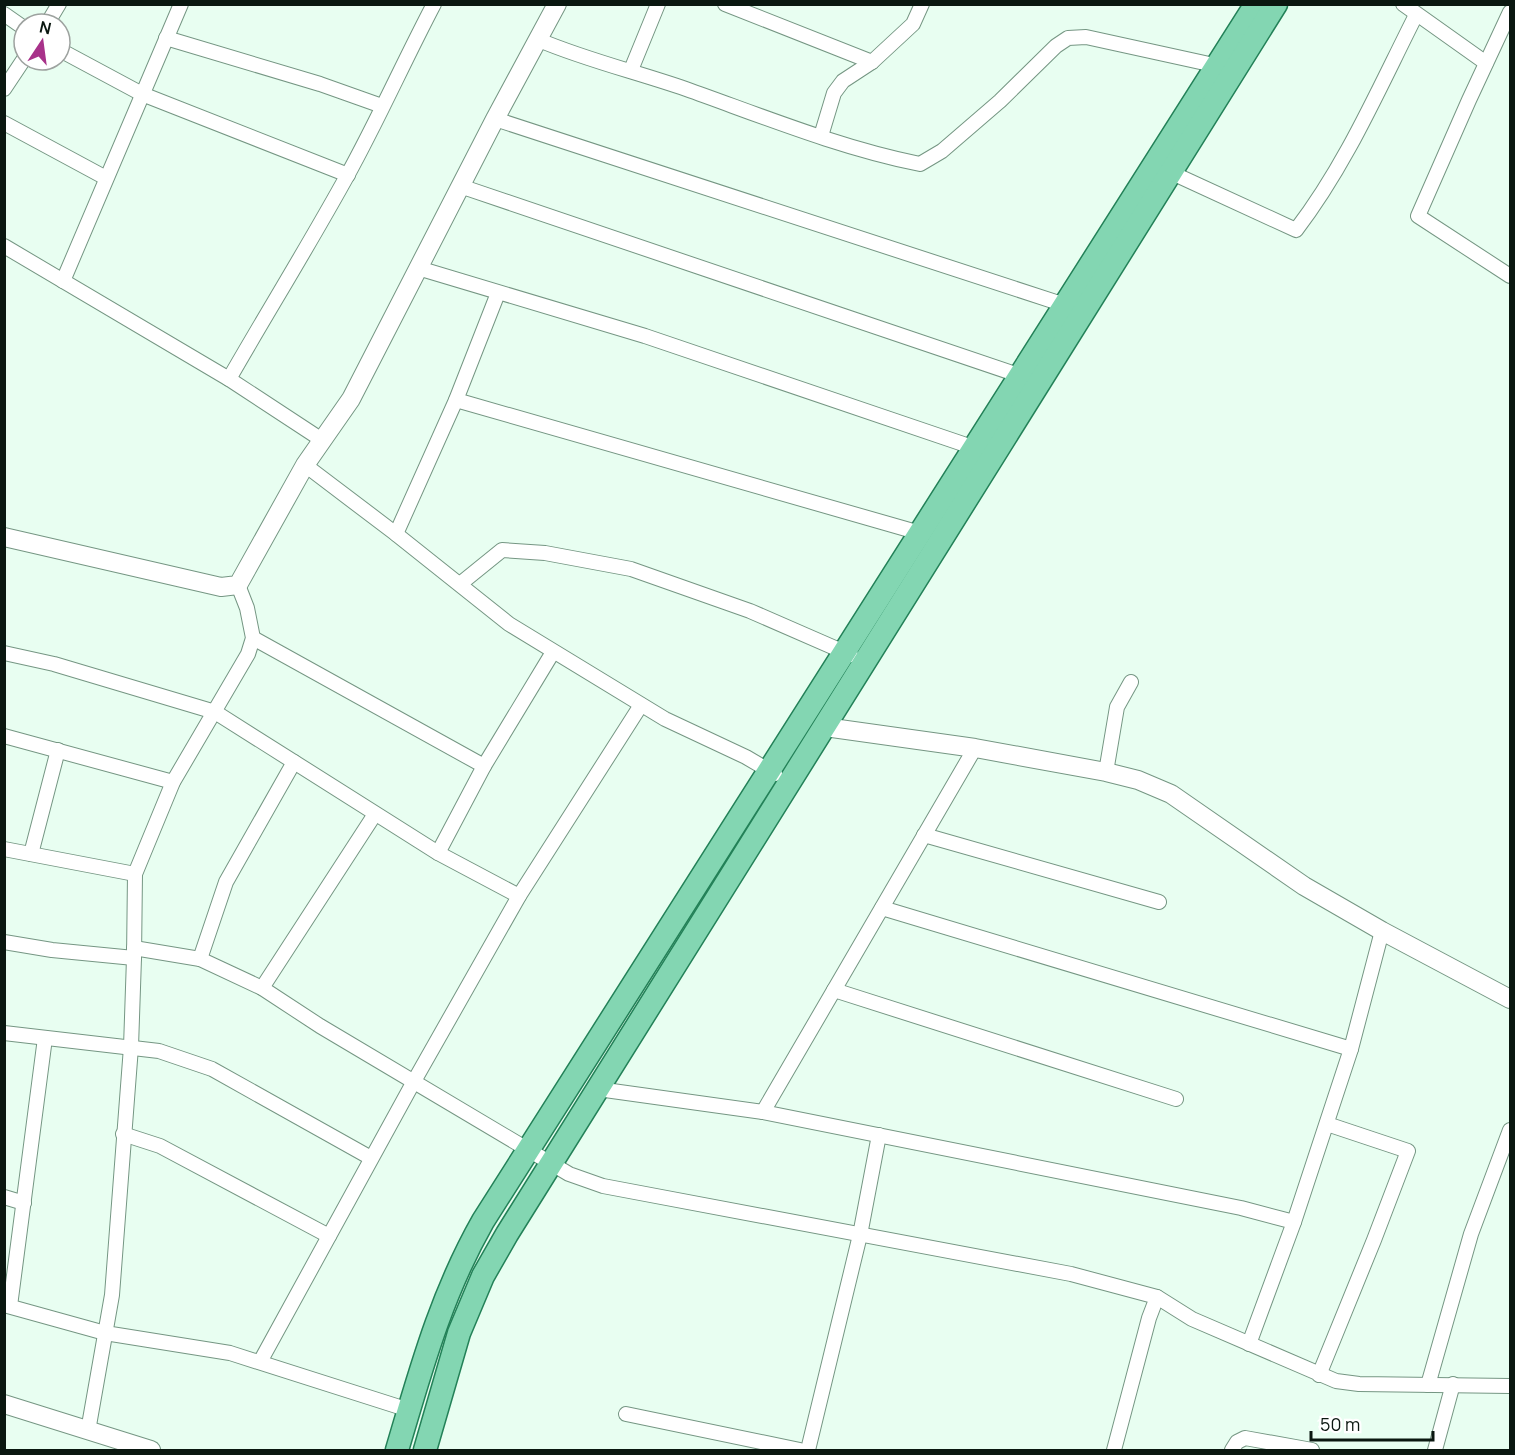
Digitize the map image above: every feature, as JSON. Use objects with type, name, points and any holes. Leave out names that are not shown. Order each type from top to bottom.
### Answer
[{"type":"main road","points":[[1227,68],[1256,4]]},
{"type":"main road","points":[[425,1450],[459,1334],[488,1267],[866,661],[1030,379],[1065,305],[1180,142],[1227,68],[1276,4]]},
{"type":"main road","points":[[397,1450],[435,1324],[462,1259],[529,1149],[975,447],[1030,379],[1172,173],[1180,142]]},
{"type":"street","points":[[63,281],[181,4]]},
{"type":"street","points":[[229,379],[348,175],[382,106],[402,72],[434,4]]},
{"type":"street","points":[[238,585],[305,465],[351,399],[460,186],[557,4]]},
{"type":"street","points":[[631,70],[658,4]]},
{"type":"street","points":[[725,4],[872,62]]},
{"type":"street","points":[[821,136],[834,93],[843,81],[872,62],[913,24],[922,4]]},
{"type":"street","points":[[1403,4],[1486,63]]},
{"type":"street","points":[[1510,12],[1418,216],[1510,276]]},
{"type":"street","points":[[1172,173],[1296,230],[1337,170],[1416,15]]},
{"type":"street","points":[[539,40],[569,53],[631,70],[860,149],[920,164],[942,151],[999,101],[1056,46],[1068,38],[1086,37],[1227,68]]},
{"type":"street","points":[[166,38],[320,84],[382,106]]},
{"type":"street","points":[[72,56],[142,94],[348,175]]},
{"type":"street","points":[[4,90],[16,72]]},
{"type":"street","points":[[495,119],[1065,305]]},
{"type":"street","points":[[4,123],[106,178]]},
{"type":"street","points":[[460,186],[1030,379]]},
{"type":"street","points":[[4,246],[229,379],[322,440]]},
{"type":"street","points":[[418,268],[645,336],[975,447]]},
{"type":"street","points":[[396,534],[456,400],[498,293]]},
{"type":"street","points":[[456,400],[920,533]]},
{"type":"street","points":[[305,465],[509,624],[665,719],[746,757],[790,782]]},
{"type":"street","points":[[4,537],[221,588],[238,585]]},
{"type":"street","points":[[460,584],[502,550],[545,553],[631,569],[750,611],[866,661]]},
{"type":"street","points":[[88,1431],[112,1294],[131,1047],[135,874],[173,782],[248,654],[253,638],[247,608],[238,585]]},
{"type":"street","points":[[253,638],[484,766]]},
{"type":"street","points":[[438,853],[484,766],[553,652]]},
{"type":"street","points":[[4,653],[54,664],[215,712],[438,853],[519,896]]},
{"type":"street","points":[[1106,772],[1117,707],[1131,682]]},
{"type":"street","points":[[260,1362],[371,1158],[519,896],[641,705]]},
{"type":"street","points":[[825,727],[975,748],[1106,772],[1137,780],[1171,794],[1288,876],[1382,931],[1510,999]]},
{"type":"street","points":[[4,736],[173,782]]},
{"type":"street","points":[[763,1112],[975,748]]},
{"type":"street","points":[[31,854],[58,750]]},
{"type":"street","points":[[200,959],[226,882],[294,762]]},
{"type":"street","points":[[262,988],[375,814]]},
{"type":"street","points":[[924,835],[1159,902]]},
{"type":"street","points":[[4,849],[135,874]]},
{"type":"street","points":[[882,908],[1351,1049]]},
{"type":"street","points":[[1249,1344],[1327,1124],[1351,1049],[1382,931]]},
{"type":"street","points":[[4,942],[52,951],[134,953],[200,959],[262,988],[413,1083],[552,1162],[568,1174],[603,1186],[1071,1274],[1157,1297],[1192,1319],[1336,1381],[1359,1384],[1510,1386]]},
{"type":"street","points":[[834,990],[1176,1099]]},
{"type":"street","points":[[4,1033],[159,1051],[212,1069],[371,1158]]},
{"type":"street","points":[[45,1038],[24,1203],[7,1305],[105,1333],[230,1353],[409,1410]]},
{"type":"street","points":[[598,1089],[763,1112],[1241,1208],[1294,1222]]},
{"type":"street","points":[[1319,1375],[1408,1151],[1327,1124]]},
{"type":"street","points":[[1428,1385],[1471,1234],[1510,1130]]},
{"type":"street","points":[[123,1134],[160,1146],[329,1236]]},
{"type":"street","points":[[808,1450],[860,1235],[879,1135]]},
{"type":"street","points":[[4,1197],[24,1203]]},
{"type":"street","points":[[1114,1450],[1149,1318],[1157,1297]]},
{"type":"street","points":[[1435,1450],[1453,1384]]},
{"type":"street","points":[[4,1404],[151,1450]]},
{"type":"street","points":[[626,1413],[800,1450]]},
{"type":"street","points":[[1232,1450],[1237,1442],[1245,1438],[1312,1450]]}]
